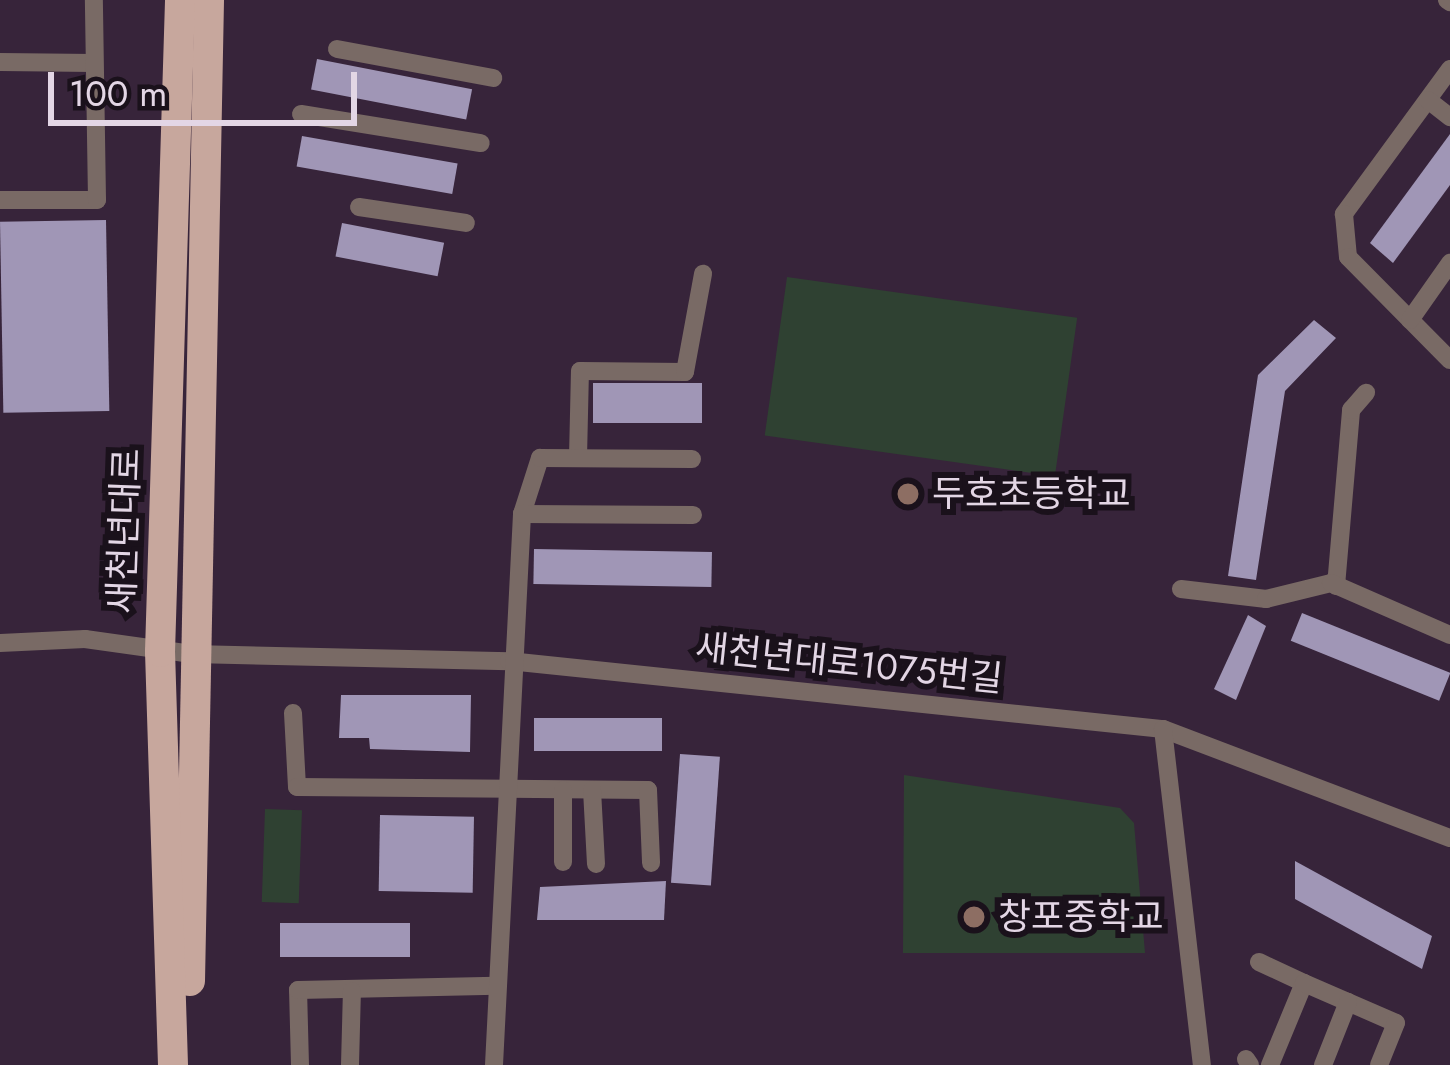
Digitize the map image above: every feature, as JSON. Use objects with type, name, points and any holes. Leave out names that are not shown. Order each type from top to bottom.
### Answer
[{"type":"main road","name":"새천년대로","points":[[173,1065],[160,652],[180,0]]},
{"type":"main road","name":"새천년대로","points":[[190,1065],[192,654],[209,0]]},
{"type":"street","points":[[0,200],[97,200],[94,0]]},
{"type":"street","points":[[337,49],[493,78]]},
{"type":"street","points":[[0,62],[94,63]]},
{"type":"street","points":[[1450,69],[1344,214],[1348,257],[1450,360]]},
{"type":"street","points":[[1428,100],[1450,117]]},
{"type":"street","points":[[301,114],[482,142]]},
{"type":"street","points":[[358,207],[466,223]]},
{"type":"street","points":[[1410,320],[1450,263]]},
{"type":"street","points":[[578,458],[580,371],[685,372],[703,274]]},
{"type":"street","points":[[1336,586],[1351,410],[1366,393]]},
{"type":"street","points":[[494,1065],[509,661],[522,514],[541,458],[692,459]]},
{"type":"street","points":[[522,514],[693,515]]},
{"type":"street","points":[[1181,589],[1266,599],[1336,586],[1450,635]]},
{"type":"street","name":"새천년대로1075번길","points":[[0,644],[85,639],[192,654],[509,661],[1162,729],[1450,838]]},
{"type":"street","points":[[293,713],[297,787],[648,790],[651,862]]},
{"type":"street","points":[[1162,729],[1202,1065]]},
{"type":"street","points":[[563,790],[563,862]]},
{"type":"street","points":[[592,790],[596,864]]},
{"type":"street","points":[[1259,962],[1396,1023],[1379,1065]]},
{"type":"street","points":[[1270,1065],[1304,983]]},
{"type":"street","points":[[300,1065],[298,990],[496,986]]},
{"type":"street","points":[[350,1065],[352,991]]},
{"type":"street","points":[[1323,1065],[1348,1002]]},
{"type":"green space","points":[[787,277],[1077,318],[1055,476],[765,435]]},
{"type":"green space","points":[[904,775],[1120,808],[1134,823],[1145,953],[903,953]]},
{"type":"green space","points":[[265,809],[302,810],[299,903],[262,902]]},
{"type":"building","points":[[317,59],[472,89],[466,120],[311,89]]},
{"type":"building","points":[[1450,134],[1450,185],[1393,263],[1370,243]]},
{"type":"building","points":[[302,136],[458,163],[452,194],[297,167]]},
{"type":"building","points":[[106,220],[109,411],[3,413],[0,222]]},
{"type":"building","points":[[342,223],[444,243],[438,276],[336,256]]},
{"type":"building","points":[[1314,320],[1336,338],[1285,391],[1256,580],[1228,576],[1258,375]]},
{"type":"building","points":[[593,383],[702,383],[702,423],[593,423]]},
{"type":"building","points":[[534,549],[712,552],[711,587],[533,584]]},
{"type":"building","points":[[1302,613],[1450,673],[1439,701],[1291,641]]},
{"type":"building","points":[[1248,615],[1266,626],[1236,700],[1214,689]]},
{"type":"building","points":[[341,695],[471,695],[470,752],[370,749],[369,738],[339,738]]},
{"type":"building","points":[[534,718],[662,718],[662,751],[534,751]]},
{"type":"building","points":[[680,754],[720,757],[711,885],[671,883]]},
{"type":"building","points":[[380,815],[474,817],[473,893],[379,891]]},
{"type":"building","points":[[1295,861],[1432,936],[1422,969],[1295,899]]},
{"type":"building","points":[[666,881],[664,920],[537,920],[540,887]]},
{"type":"building","points":[[280,923],[410,923],[410,957],[280,957]]},
{"type":"place","name":"두호초등학교","points":[[908,494]]},
{"type":"place","name":"창포중학교","points":[[974,917]]}]
